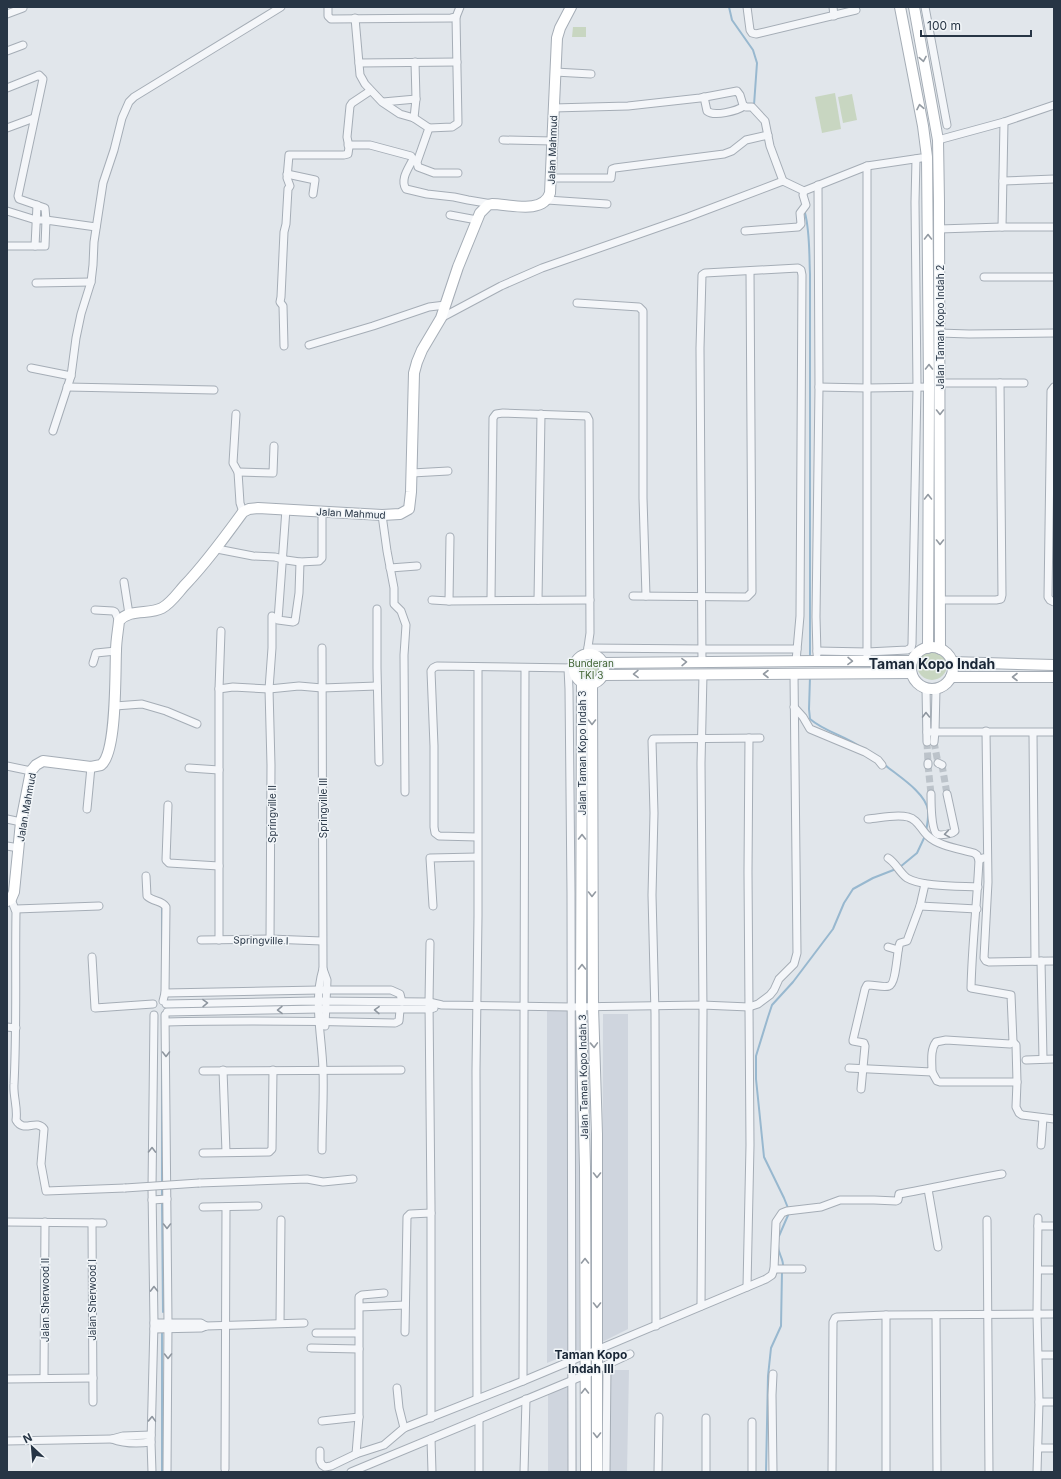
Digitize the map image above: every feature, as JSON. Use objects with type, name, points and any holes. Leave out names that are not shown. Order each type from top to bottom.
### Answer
[{"type":"main road","name":"Jalan Mahmud","points":[[547,200],[550,193],[551,178],[557,38],[560,28],[572,7]]},
{"type":"main road","name":"Jalan Taman Kopo Indah 2","points":[[900,7],[923,126],[927,157],[929,387],[928,648]]},
{"type":"main road","name":"Jalan Taman Kopo Indah 2","points":[[914,7],[938,140],[940,649]]},
{"type":"main road","points":[[493,204],[528,207],[541,204],[547,200]]},
{"type":"main road","name":"Jalan Mahmud","points":[[243,512],[254,508],[382,515],[400,514],[409,509],[412,473],[416,362],[441,318],[460,260],[477,220],[483,209],[488,205],[493,204]]},
{"type":"main road","points":[[928,460],[940,461]]},
{"type":"main road","points":[[91,767],[101,765],[107,758],[115,706],[116,651],[119,621],[124,616],[129,614],[157,610],[168,603],[217,549],[243,512]]},
{"type":"main road","points":[[928,648],[940,649],[952,662],[951,677],[945,685],[931,688],[917,683],[912,673],[912,661],[918,653],[928,648]]},
{"type":"main road","points":[[571,668],[579,658],[588,651],[597,656],[603,663],[604,669],[602,675],[912,673]]},
{"type":"main road","points":[[603,663],[702,662],[867,656],[912,661]]},
{"type":"main road","points":[[952,662],[1054,664]]},
{"type":"main road","name":"Jalan Taman Kopo Indah 3","points":[[571,668],[576,676],[587,682],[599,680],[602,675]]},
{"type":"main road","points":[[951,677],[1054,677]]},
{"type":"main road","name":"Jalan Taman Kopo Indah 3","points":[[586,1472],[585,1167],[576,1006],[582,893],[587,682]]},
{"type":"main road","name":"Jalan Taman Kopo Indah 3","points":[[587,682],[592,1006],[597,1134],[598,1350],[602,1367],[597,1472]]},
{"type":"main road","name":"Jalan Mahmud","points":[[9,900],[14,892],[21,822],[31,771],[36,765],[43,761],[91,767]]},
{"type":"street","points":[[53,431],[71,376],[81,314],[91,282],[96,227],[103,183],[114,150],[122,118],[129,102],[134,97],[167,76],[281,7]]},
{"type":"street","points":[[328,7],[328,16],[330,18],[442,18],[456,16]]},
{"type":"street","points":[[355,18],[360,75],[370,91],[382,102],[400,114],[414,118],[429,128],[452,127],[458,123],[456,16],[460,7]]},
{"type":"street","points":[[747,7],[750,30],[754,34],[856,10]]},
{"type":"street","points":[[833,7],[834,16]]},
{"type":"street","points":[[925,7],[947,125]]},
{"type":"street","points":[[7,14],[23,8]]},
{"type":"street","points":[[7,51],[23,45]]},
{"type":"street","points":[[359,62],[457,62]]},
{"type":"street","points":[[414,118],[416,99],[415,62]]},
{"type":"street","points":[[555,72],[592,74]]},
{"type":"street","points":[[926,75],[938,73]]},
{"type":"street","points":[[7,88],[37,76],[41,76],[43,79],[18,196],[20,199],[45,208],[46,220],[45,246],[7,246]]},
{"type":"street","points":[[284,346],[283,306],[280,297],[284,232],[286,224],[288,189],[290,186],[287,174],[289,155],[348,154],[347,137],[350,106],[370,91]]},
{"type":"street","points":[[553,108],[628,106],[704,97],[737,91],[744,106]]},
{"type":"street","points":[[704,97],[707,111],[710,114],[727,113],[740,110],[744,106]]},
{"type":"street","points":[[382,102],[416,99]]},
{"type":"street","points":[[938,140],[1004,122],[1054,105]]},
{"type":"street","points":[[744,106],[752,107],[763,118],[767,128],[771,150],[786,182],[804,191],[867,166],[927,157]]},
{"type":"street","points":[[7,128],[34,118]]},
{"type":"street","points":[[1002,227],[1004,122]]},
{"type":"street","points":[[429,128],[417,162],[418,167],[434,173],[458,173]]},
{"type":"street","points":[[551,178],[611,178],[612,169],[615,168],[724,154],[732,151],[746,140],[768,135]]},
{"type":"street","points":[[503,140],[553,141]]},
{"type":"street","points":[[348,145],[370,145],[411,156],[413,159],[403,184],[406,189],[427,194],[493,204]]},
{"type":"street","points":[[867,166],[867,656],[907,650],[911,648],[912,644],[914,610],[917,387],[916,159]]},
{"type":"street","points":[[287,174],[315,180],[313,194]]},
{"type":"street","points":[[1003,181],[1054,179]]},
{"type":"street","points":[[441,318],[501,286],[542,268],[786,182]]},
{"type":"street","points":[[809,659],[816,617],[819,387],[818,185]]},
{"type":"street","points":[[745,231],[798,227],[801,224],[800,213],[806,205],[803,195],[804,191]]},
{"type":"street","points":[[547,200],[607,204]]},
{"type":"street","points":[[915,202],[939,202]]},
{"type":"street","points":[[35,246],[37,205]]},
{"type":"street","points":[[7,211],[36,220],[96,227]]},
{"type":"street","points":[[450,215],[477,220]]},
{"type":"street","points":[[939,229],[1054,227]]},
{"type":"street","points":[[702,662],[700,348],[702,275],[705,273],[798,268],[802,272],[800,616],[798,649]]},
{"type":"street","points":[[634,596],[747,596],[752,592],[750,271]]},
{"type":"street","points":[[984,277],[1054,277]]},
{"type":"street","points":[[36,283],[91,282]]},
{"type":"street","points":[[577,303],[639,307],[643,310],[643,498],[646,596]]},
{"type":"street","points":[[309,345],[373,326],[429,307],[445,305]]},
{"type":"street","points":[[939,332],[969,334],[1054,333]]},
{"type":"street","points":[[31,368],[71,376]]},
{"type":"street","points":[[940,383],[1024,383]]},
{"type":"street","points":[[940,600],[1001,599],[1000,383]]},
{"type":"street","points":[[67,387],[214,390]]},
{"type":"street","points":[[819,387],[929,387]]},
{"type":"street","points":[[1054,387],[1051,392],[1048,597],[1054,602]]},
{"type":"street","points":[[491,600],[493,418],[496,414],[501,413],[587,416],[589,417],[590,600],[590,633],[588,651],[798,649],[809,659]]},
{"type":"street","points":[[236,414],[233,463],[238,472],[240,503],[243,512]]},
{"type":"street","points":[[538,600],[538,507],[541,414]]},
{"type":"street","points":[[238,472],[273,473],[274,446]]},
{"type":"street","points":[[412,473],[448,471]]},
{"type":"street","points":[[286,509],[278,620],[295,621],[299,593],[300,562]]},
{"type":"street","points":[[217,549],[253,556],[275,556],[300,562],[319,561],[322,558],[322,511]]},
{"type":"street","points":[[382,515],[394,588],[394,604],[401,610],[406,625],[404,655],[405,792]]},
{"type":"street","points":[[449,601],[450,536]]},
{"type":"street","points":[[390,568],[417,566]]},
{"type":"street","points":[[124,582],[129,614]]},
{"type":"street","points":[[432,600],[590,600]]},
{"type":"street","points":[[377,609],[377,686],[380,762]]},
{"type":"street","points":[[914,610],[928,609]]},
{"type":"street","points":[[95,610],[113,611],[115,612],[119,621]]},
{"type":"street","name":"Springville II","points":[[270,939],[272,765],[269,688],[272,648],[272,616]]},
{"type":"street","points":[[219,940],[219,689],[221,631]]},
{"type":"street","name":"Springville III","points":[[322,648],[323,969]]},
{"type":"street","points":[[93,663],[96,653],[116,651]]},
{"type":"street","points":[[477,837],[439,836],[435,833],[431,671],[437,666],[571,668],[569,690],[571,893],[576,1006],[571,1166],[572,1472]]},
{"type":"street","points":[[477,1398],[476,1005],[478,667]]},
{"type":"street","points":[[523,1381],[525,668]]},
{"type":"street","points":[[701,1306],[701,763],[703,674]]},
{"type":"street","points":[[92,957],[94,1008],[153,1004],[157,1001],[165,1008],[402,1002],[429,1005],[524,1006],[702,1005],[749,1007],[758,1004],[770,995],[779,979],[794,964],[798,944],[794,674]]},
{"type":"street","points":[[219,689],[233,687],[269,688],[299,686],[322,688],[377,686]]},
{"type":"street","points":[[931,688],[935,732],[930,742],[927,732],[931,688]]},
{"type":"street","points":[[115,706],[142,704],[166,711],[197,724]]},
{"type":"street","points":[[794,707],[803,716],[810,729],[865,752],[878,760],[882,766]]},
{"type":"street","points":[[927,732],[1054,732]]},
{"type":"street","points":[[986,732],[988,902],[984,960],[989,962],[1054,961]]},
{"type":"street","points":[[1033,733],[1038,961],[1043,1059]]},
{"type":"street","points":[[748,1287],[750,1145],[749,738]]},
{"type":"street","points":[[656,1326],[655,1005],[652,895],[654,813],[652,741],[653,739],[760,738]]},
{"type":"street","points":[[7,766],[31,771]]},
{"type":"street","points":[[87,809],[91,767]]},
{"type":"street","points":[[189,768],[219,770]]},
{"type":"street","points":[[931,794],[932,827],[937,835],[952,833],[955,830],[947,794]]},
{"type":"street","points":[[168,805],[167,862],[219,866]]},
{"type":"street","points":[[868,819],[902,816],[909,817],[914,819],[929,837],[942,844],[974,853],[978,857],[977,909],[972,949],[970,988],[1011,995],[1013,1042],[1016,1045],[1017,1111],[1022,1115],[1054,1118]]},
{"type":"street","points":[[7,819],[21,822]]},
{"type":"street","points":[[7,846],[19,848]]},
{"type":"street","points":[[979,860],[988,856]]},
{"type":"street","points":[[432,906],[430,858],[477,857]]},
{"type":"street","points":[[888,858],[892,860],[901,873],[913,881],[925,884],[978,887]]},
{"type":"street","points":[[146,876],[147,896],[164,904],[166,907],[165,1008],[168,1326],[167,1472]]},
{"type":"street","points":[[861,1089],[865,1044],[853,1042],[852,1040],[865,989],[866,986],[869,985],[889,986],[892,984],[900,943],[907,941],[920,906],[925,884]]},
{"type":"street","points":[[571,893],[582,893]]},
{"type":"street","points":[[9,900],[16,909],[16,1028],[10,1090],[17,1115],[16,1120],[19,1125],[38,1125],[42,1126],[44,1129],[41,1164],[46,1191],[199,1183],[307,1179],[323,1182],[353,1179]]},
{"type":"street","points":[[16,909],[99,906]]},
{"type":"street","points":[[920,906],[977,909]]},
{"type":"street","name":"Springville I","points":[[200,940],[270,939],[322,941]]},
{"type":"street","points":[[430,943],[430,1418]]},
{"type":"street","points":[[888,947],[898,950]]},
{"type":"street","points":[[322,1150],[322,1005],[319,981],[323,969]]},
{"type":"street","points":[[322,1005],[327,990],[327,980],[323,969]]},
{"type":"street","points":[[165,993],[391,990],[400,994],[402,1002]]},
{"type":"street","points":[[152,1472],[151,1439],[154,1326],[154,1014],[151,1010],[153,1004]]},
{"type":"street","points":[[322,1005],[400,1010],[429,1005]]},
{"type":"street","points":[[154,1014],[159,1017],[165,1008]]},
{"type":"street","points":[[166,1022],[322,1021],[395,1023],[399,1020],[400,1010]]},
{"type":"street","points":[[7,1028],[16,1028]]},
{"type":"street","points":[[1013,1042],[1010,1044],[946,1040],[936,1042],[932,1052],[932,1072],[937,1081],[940,1082],[1017,1082]]},
{"type":"street","points":[[1026,1060],[1054,1059]]},
{"type":"street","points":[[849,1068],[932,1072]]},
{"type":"street","points":[[223,1070],[226,1152]]},
{"type":"street","points":[[203,1153],[269,1152],[272,1149],[273,1070]]},
{"type":"street","points":[[203,1071],[401,1070]]},
{"type":"street","points":[[1041,1145],[1043,1118]]},
{"type":"street","points":[[571,1166],[585,1167]]},
{"type":"street","points":[[320,1451],[320,1461],[322,1465],[325,1467],[330,1466],[356,1454],[384,1445],[404,1428],[523,1381],[766,1279],[772,1275],[776,1268],[776,1222],[782,1213],[821,1207],[840,1200],[896,1201],[898,1200],[898,1194],[1002,1174]]},
{"type":"street","points":[[928,1189],[938,1247]]},
{"type":"street","points":[[153,1200],[166,1199]]},
{"type":"street","points":[[203,1207],[258,1206]]},
{"type":"street","points":[[225,1469],[226,1207]]},
{"type":"street","points":[[406,1332],[405,1305],[407,1218],[410,1214],[431,1213]]},
{"type":"street","points":[[1037,1472],[1039,1402],[1037,1314],[1038,1218]]},
{"type":"street","points":[[280,1323],[281,1220]]},
{"type":"street","points":[[987,1220],[989,1472]]},
{"type":"street","points":[[7,1222],[103,1223]]},
{"type":"street","name":"Jalan Sherwood II","points":[[44,1377],[45,1222]]},
{"type":"street","name":"Jalan Sherwood I","points":[[92,1223],[93,1402]]},
{"type":"street","points":[[1038,1226],[1054,1226]]},
{"type":"street","points":[[776,1268],[802,1269]]},
{"type":"street","points":[[1038,1270],[1054,1270]]},
{"type":"street","points":[[356,1454],[359,1417],[359,1297],[360,1295],[384,1293]]},
{"type":"street","points":[[360,1307],[405,1305]]},
{"type":"street","points":[[832,1472],[833,1320],[837,1317],[886,1315],[1054,1314]]},
{"type":"street","points":[[886,1315],[886,1472]]},
{"type":"street","points":[[936,1315],[937,1472]]},
{"type":"street","points":[[154,1326],[201,1323],[206,1326],[304,1323]]},
{"type":"street","points":[[316,1333],[358,1333]]},
{"type":"street","points":[[311,1348],[359,1349]]},
{"type":"street","points":[[351,1472],[585,1375],[630,1354]]},
{"type":"street","points":[[1039,1355],[1054,1355]]},
{"type":"street","points":[[602,1367],[606,1472]]},
{"type":"street","points":[[773,1374],[773,1472]]},
{"type":"street","points":[[7,1379],[44,1377],[93,1378]]},
{"type":"street","points":[[397,1388],[399,1408],[404,1428]]},
{"type":"street","points":[[524,1472],[526,1399]]},
{"type":"street","points":[[1039,1402],[1054,1402]]},
{"type":"street","points":[[322,1421],[359,1417]]},
{"type":"street","points":[[658,1472],[659,1417]]},
{"type":"street","points":[[706,1418],[706,1472]]},
{"type":"street","points":[[479,1419],[479,1472]]},
{"type":"street","points":[[752,1422],[752,1472]]},
{"type":"street","points":[[7,1441],[112,1440],[122,1443],[142,1444],[151,1439]]},
{"type":"street","points":[[431,1439],[432,1472]]},
{"type":"street","points":[[384,1445],[387,1457]]},
{"type":"street","points":[[1038,1448],[1054,1448]]},
{"type":"shaded area","points":[[547,1010],[579,1010],[579,1350],[547,1363]]},
{"type":"shaded area","points":[[603,1014],[628,1014],[628,1329],[602,1342]]},
{"type":"shaded area","points":[[602,1370],[629,1370],[627,1472],[602,1472]]},
{"type":"shaded area","points":[[576,1384],[577,1472],[548,1472],[548,1394]]},
{"type":"green space","points":[[573,27],[586,27],[586,37],[572,37]]},
{"type":"green space","points":[[835,93],[841,129],[822,133],[815,97]]},
{"type":"green space","points":[[852,94],[857,120],[843,123],[838,97]]},
{"type":"green space","points":[[932,650],[943,654],[947,665],[943,676],[932,680],[921,676],[917,665],[921,654]]},
{"type":"green space","name":"Bunderan TKI 3","points":[[591,657],[599,660],[602,668],[599,676],[591,679],[583,676],[580,668],[583,660]]},
{"type":"waterway","points":[[729,7],[732,20],[753,50],[757,63],[754,105]]},
{"type":"waterway","points":[[805,213],[809,235],[810,274],[810,657]]},
{"type":"waterway","points":[[810,677],[810,719],[862,748]]},
{"type":"waterway","points":[[885,765],[917,791],[926,803],[928,810],[926,832]]},
{"type":"waterway","points":[[900,867],[917,853],[925,836]]},
{"type":"waterway","points":[[788,1208],[764,1157],[756,1079],[756,1056],[768,1017],[772,1005],[793,982],[833,929],[844,903],[853,889],[873,878],[896,869]]},
{"type":"waterway","points":[[162,906],[162,975]]},
{"type":"waterway","points":[[162,1034],[162,1183]]},
{"type":"waterway","points":[[162,1188],[162,1197]]},
{"type":"waterway","points":[[162,1202],[163,1312]]},
{"type":"waterway","points":[[779,1236],[789,1213]]},
{"type":"waterway","points":[[778,1246],[783,1261],[783,1267]]},
{"type":"waterway","points":[[766,1472],[768,1376],[771,1348],[781,1326],[782,1271]]},
{"type":"waterway","points":[[162,1332],[162,1472]]},
{"type":"tunnel","points":[[927,742],[928,763]]},
{"type":"tunnel","points":[[934,742],[938,763]]},
{"type":"tunnel","points":[[928,765],[931,794]]},
{"type":"tunnel","points":[[942,765],[947,794]]},
{"type":"district","name":"Taman Kopo Indah","points":[[932,664]]},
{"type":"district","name":"Taman Kopo Indah III","points":[[591,1362]]}]
